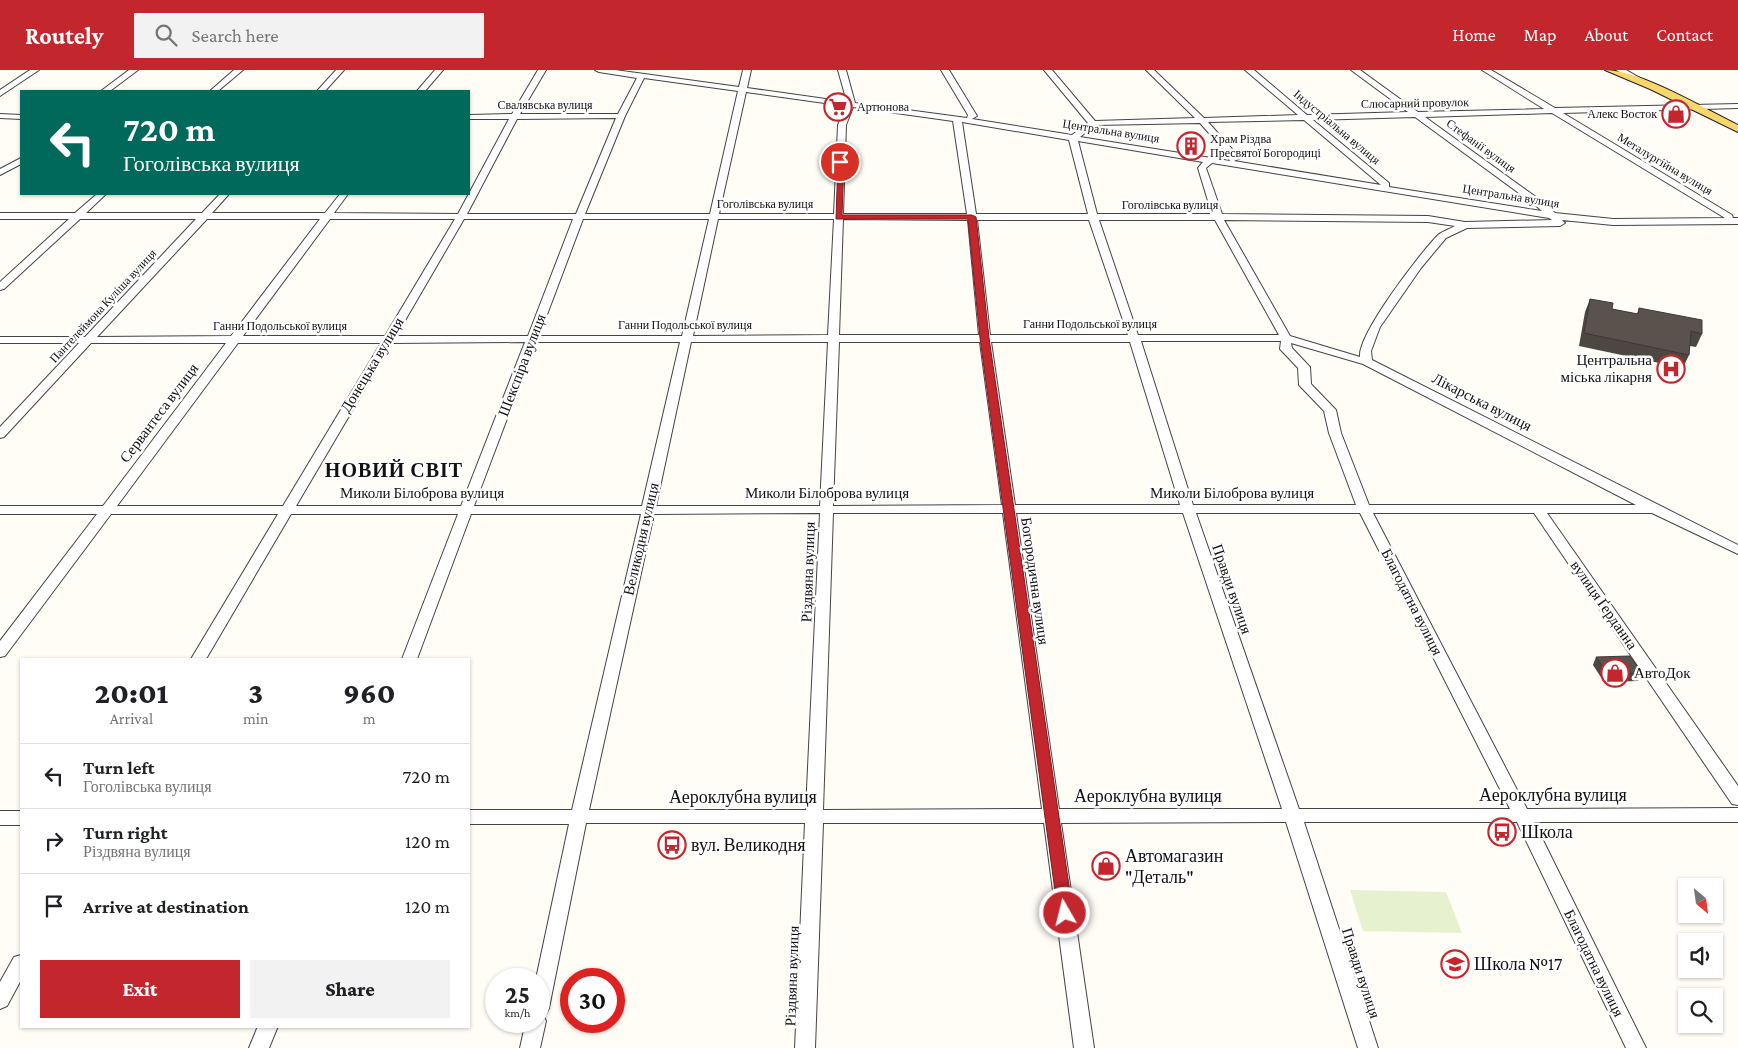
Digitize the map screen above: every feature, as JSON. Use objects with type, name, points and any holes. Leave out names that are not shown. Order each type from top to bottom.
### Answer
[{"type":"main road","points":[[1610,70],[1653,87],[1738,129]]},
{"type":"street","points":[[0,94],[35,70]]},
{"type":"street","points":[[107,90],[134,70]]},
{"type":"street","points":[[215,90],[239,70]]},
{"type":"street","points":[[322,90],[340,70]]},
{"type":"street","points":[[422,90],[439,70]]},
{"type":"street","name":"Донецька вулиця","points":[[199,658],[461,217],[514,116],[542,70]]},
{"type":"street","name":"Центральна вулиця","points":[[599,70],[850,101],[1568,213],[1631,217],[1735,218]]},
{"type":"street","points":[[842,70],[850,101]]},
{"type":"street","name":"Богородична вулиця","points":[[945,70],[972,116],[964,118],[985,338],[1084,1048]]},
{"type":"street","points":[[1048,70],[1093,123],[1076,136]]},
{"type":"street","points":[[1150,70],[1201,119],[1236,158],[1233,160]]},
{"type":"street","name":"Індустріальна вулиця","points":[[1249,70],[1386,185]]},
{"type":"street","name":"Стефанії вулиця","points":[[1355,70],[1537,202],[1556,219]]},
{"type":"street","name":"Металургійна вулиця","points":[[1486,70],[1550,110],[1735,218]]},
{"type":"street","points":[[1620,70],[1653,87]]},
{"type":"street","name":"Великодня вулиця","points":[[547,968],[647,509],[743,89],[745,71]]},
{"type":"street","name":"Шекспіра вулиця","points":[[409,658],[579,217],[621,116],[642,76]]},
{"type":"street","name":"Центральна вулиця","points":[[850,101],[1076,136],[1556,219]]},
{"type":"street","name":"Різдвяна вулиця","points":[[805,1048],[842,125],[850,101]]},
{"type":"street","name":"Слюсарний провулок","points":[[1093,123],[1738,106]]},
{"type":"street","points":[[0,116],[20,117]]},
{"type":"street","name":"Свалявська вулиця","points":[[470,117],[621,116]]},
{"type":"street","name":"Правди вулиця","points":[[1076,136],[1093,217],[1134,338],[1188,509],[1294,816],[1368,1048]]},
{"type":"street","name":"Благодатна вулиця","points":[[1210,160],[1202,168],[1218,217],[1286,338],[1286,349],[1304,368],[1305,385],[1330,410],[1335,433],[1364,509],[1522,815],[1636,1048]]},
{"type":"street","points":[[0,172],[20,162]]},
{"type":"street","points":[[0,287],[101,195]]},
{"type":"street","name":"Пантелеймона Куліша вулиця","points":[[0,434],[224,195]]},
{"type":"street","name":"Сервантеса вулиця","points":[[0,652],[343,195]]},
{"type":"street","name":"Гоголівська вулиця","points":[[0,216],[1218,217],[1428,220],[1465,225],[1556,219],[1613,222],[1735,218]]},
{"type":"street","points":[[1367,362],[1365,351],[1374,327],[1417,266],[1443,236],[1465,225]]},
{"type":"street","name":"Ганни Подольської вулиця","points":[[0,340],[1286,338],[1367,362]]},
{"type":"street","name":"Лікарська вулиця","points":[[1367,362],[1738,550]]},
{"type":"street","name":"вулиця Ґерданна","points":[[1538,509],[1738,799]]},
{"type":"street","name":"Миколи Білоброва вулиця","points":[[0,510],[1654,509]]},
{"type":"street","name":"Аероклубна вулиця","points":[[470,817],[1738,815]]},
{"type":"street","points":[[0,818],[20,818]]},
{"type":"street","points":[[0,1000],[20,965]]},
{"type":"street","points":[[259,1048],[267,1028]]},
{"type":"street","points":[[530,1048],[533,1033]]},
{"type":"green space","points":[[1350,890],[1446,892],[1462,933],[1363,931]]},
{"type":"building","points":[[1590,299],[1613,303],[1612,309],[1638,314],[1639,308],[1702,320],[1702,334],[1691,331],[1689,355],[1584,333]]},
{"type":"building","points":[[1630,656],[1642,673],[1608,674],[1596,657]]},
{"type":"place","name":"Артюнова","points":[[838,107]]},
{"type":"place","name":"Алекс Восток","points":[[1676,114]]},
{"type":"place","name":"Храм Різдва Пресвятої Богородиці","points":[[1191,146]]},
{"type":"place","name":"Центральна міська лікарня","points":[[1671,369]]},
{"type":"place","name":"АвтоДок","points":[[1615,673]]},
{"type":"place","name":"Школа","points":[[1502,832]]},
{"type":"place","name":"вул. Великодня","points":[[672,845]]},
{"type":"place","name":"Автомагазин \"Деталь\"","points":[[1106,866]]},
{"type":"place","name":"Школа №17","points":[[1455,964]]},
{"type":"district","name":"НОВИЙ СВІТ","points":[[394,470]]},
{"type":"route","points":[[840,162],[838,217],[972,217],[985,338],[1065,913]]}]
